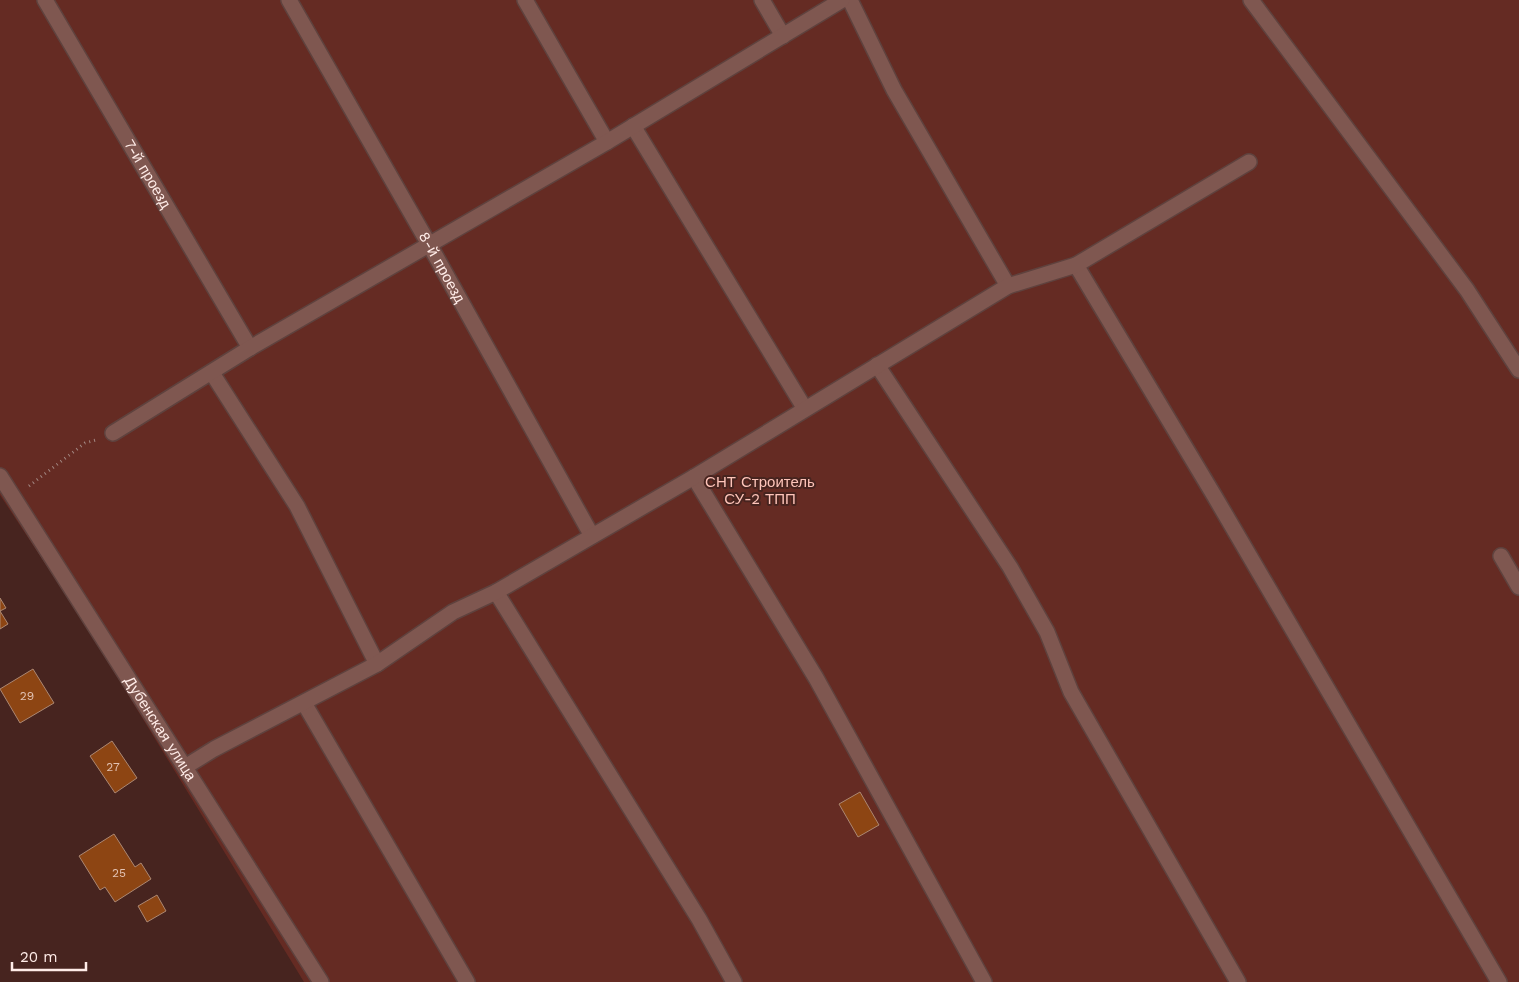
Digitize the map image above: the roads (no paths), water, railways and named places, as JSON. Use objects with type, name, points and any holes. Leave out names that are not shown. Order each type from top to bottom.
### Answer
[{"type":"street","name":"7-й проезд","points":[[45,0],[250,348]]},
{"type":"street","name":"8-й проезд","points":[[289,0],[430,246],[592,536]]},
{"type":"street","points":[[525,0],[607,142]]},
{"type":"street","points":[[762,0],[783,36]]},
{"type":"street","points":[[113,434],[250,348],[430,246],[607,142],[842,0]]},
{"type":"street","points":[[850,0],[894,90],[1008,286]]},
{"type":"street","points":[[1251,0],[1467,290],[1519,370]]},
{"type":"street","points":[[633,126],[805,409]]},
{"type":"street","points":[[185,767],[214,749],[377,664],[452,612],[496,592],[694,477],[1008,286],[1076,265],[1249,162]]},
{"type":"street","points":[[1076,265],[1215,497],[1499,982]]},
{"type":"street","points":[[877,365],[1010,567],[1047,632],[1071,692],[1238,982]]},
{"type":"street","points":[[212,373],[297,506],[377,664]]},
{"type":"street","name":"Дубенская улица","points":[[0,476],[321,982]]},
{"type":"street","points":[[694,477],[816,678],[984,982]]},
{"type":"street","points":[[1501,556],[1519,588]]},
{"type":"street","points":[[496,592],[700,919],[734,982]]},
{"type":"street","points":[[304,703],[467,982]]},
{"type":"park label","name":"СНТ Строитель СУ-2 ТПП","points":[[760,490]]}]
